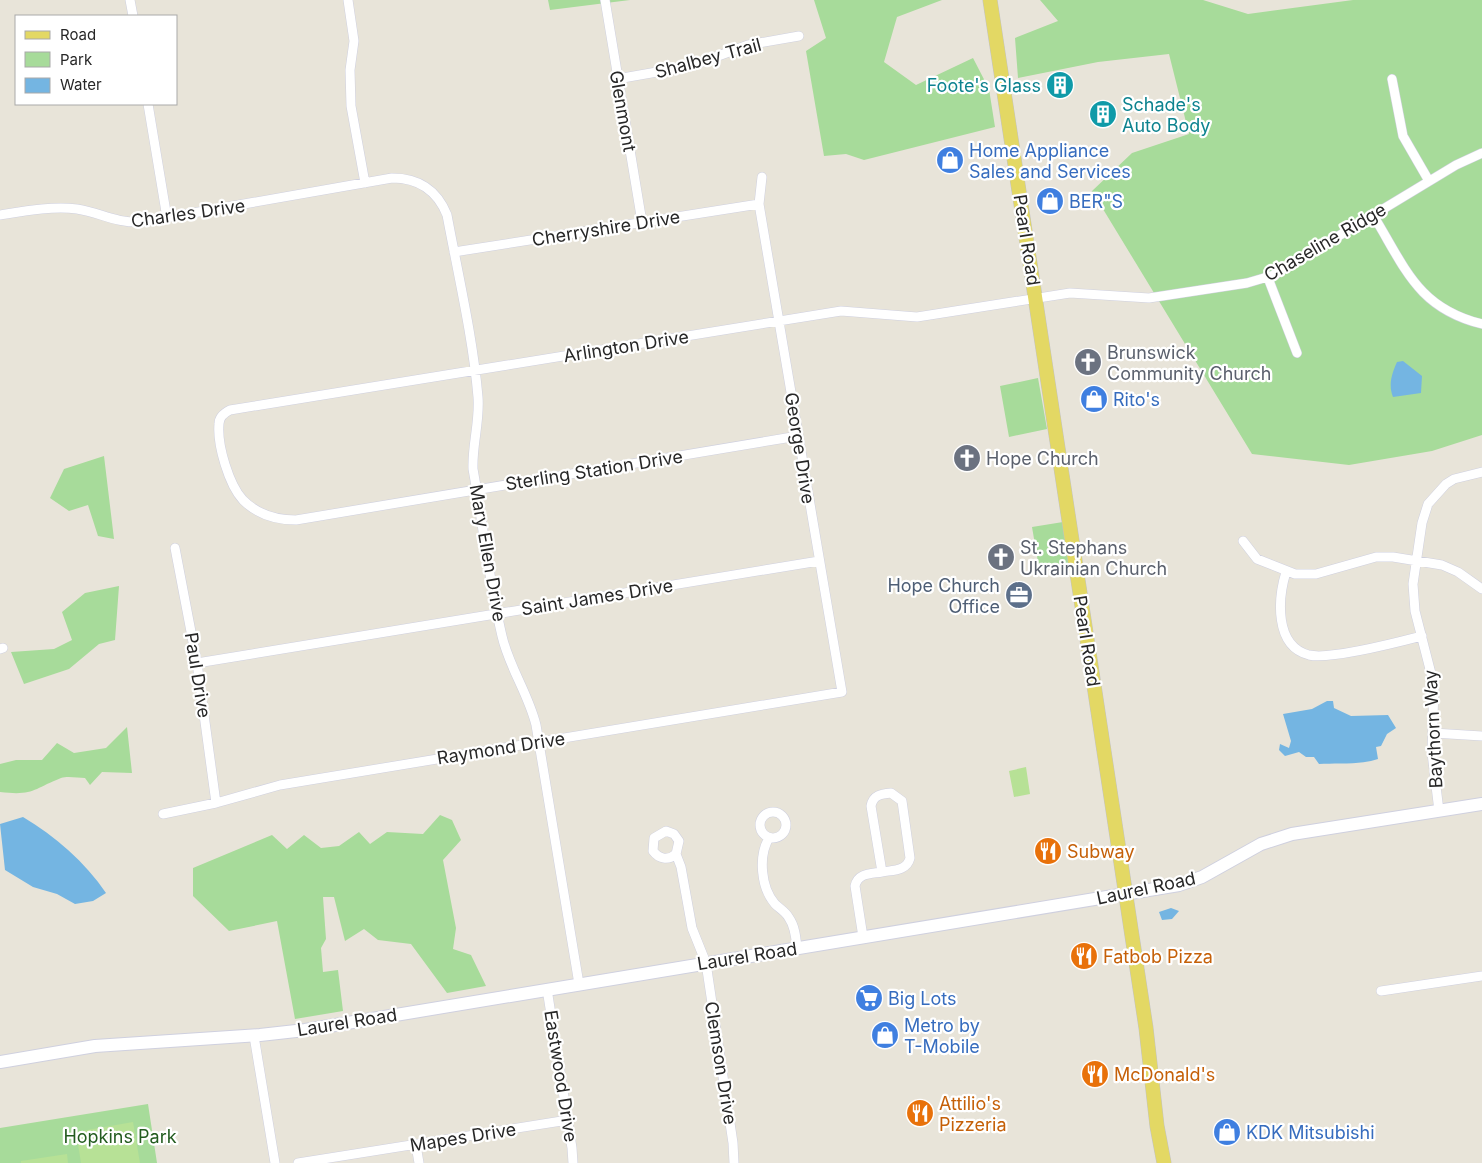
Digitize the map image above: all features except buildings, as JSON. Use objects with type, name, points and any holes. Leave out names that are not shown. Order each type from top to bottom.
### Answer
[{"type":"main road","name":"Pearl Road","points":[[990,0],[1146,1028],[1155,1107],[1164,1163]]},
{"type":"street","points":[[130,0],[133,15]]},
{"type":"street","points":[[348,0],[354,41],[350,70],[350,106],[365,183]]},
{"type":"street","name":"Glenmont","points":[[605,0],[642,222]]},
{"type":"street","name":"Shalbey Trail","points":[[617,80],[691,66],[748,45],[800,36]]},
{"type":"street","points":[[1392,79],[1403,136],[1429,181]]},
{"type":"street","points":[[148,105],[167,218]]},
{"type":"street","name":"Chaseline Ridge","points":[[1036,298],[1082,292],[1149,298],[1239,285],[1268,278],[1467,158],[1482,153]]},
{"type":"street","name":"George Drive","points":[[762,177],[759,204],[842,692]]},
{"type":"street","name":"Mary Ellen Drive","points":[[365,183],[403,178],[422,184],[431,190],[448,215],[474,371],[479,413],[473,452],[477,490],[506,650],[532,708],[579,984]]},
{"type":"street","name":"Charles Drive","points":[[0,215],[65,208],[86,211],[117,222],[142,222],[317,193],[365,183]]},
{"type":"street","name":"Cherryshire Drive","points":[[454,252],[759,204]]},
{"type":"street","points":[[1373,215],[1423,294],[1450,313],[1482,324]]},
{"type":"street","points":[[1268,278],[1297,353]]},
{"type":"street","name":"Arlington Drive","points":[[220,418],[230,410],[841,311],[916,317],[1036,298]]},
{"type":"street","name":"Sterling Station Drive","points":[[220,418],[218,424],[230,481],[240,496],[253,508],[274,518],[296,520],[798,436]]},
{"type":"street","name":"Baythorn Way","points":[[1440,811],[1433,769],[1434,685],[1413,597],[1417,560],[1422,523],[1428,504],[1446,484],[1454,479],[1482,472]]},
{"type":"street","points":[[1243,541],[1258,559],[1286,572],[1316,574],[1385,556],[1417,560],[1450,568],[1482,589]]},
{"type":"street","name":"Paul Drive","points":[[175,548],[197,663],[216,803]]},
{"type":"street","name":"Saint James Drive","points":[[197,663],[819,561]]},
{"type":"street","points":[[1286,572],[1280,590],[1281,610],[1286,636],[1296,648],[1310,655],[1319,656],[1391,644],[1422,636]]},
{"type":"street","name":"Raymond Drive","points":[[163,814],[216,803],[280,785],[842,692]]},
{"type":"street","points":[[1433,733],[1482,736]]},
{"type":"street","points":[[863,937],[856,882],[863,876],[903,869],[907,866],[910,858],[902,801],[896,794],[891,793],[878,795],[874,798],[871,806],[882,872]]},
{"type":"street","name":"Laurel Road","points":[[0,1062],[96,1046],[254,1036],[305,1030],[1125,895],[1190,882],[1261,844],[1292,834],[1482,804]]},
{"type":"street","points":[[769,838],[765,844],[762,860],[766,886],[775,904],[790,918],[797,948]]},
{"type":"street","name":"Clemson Drive","points":[[676,854],[681,867],[692,928],[706,963],[733,1143],[734,1163]]},
{"type":"street","points":[[1381,991],[1482,976]]},
{"type":"street","name":"Eastwood Drive","points":[[547,989],[573,1163]]},
{"type":"street","points":[[254,1036],[275,1163]]},
{"type":"street","name":"Mapes Drive","points":[[298,1163],[568,1120]]},
{"type":"street","points":[[416,1145],[419,1163]]},
{"type":"green space","points":[[548,0],[630,0],[550,10]]},
{"type":"green space","points":[[814,0],[942,0],[897,17],[884,62],[916,85],[973,58],[989,89],[995,127],[864,160],[846,154],[824,156],[806,51],[826,38]]},
{"type":"green space","points":[[1040,0],[1203,0],[1248,14],[1353,0],[1482,0],[1482,435],[1432,451],[1349,465],[1252,454],[1092,191],[1132,153],[1189,134],[1169,54],[1098,62],[1018,78],[1015,38],[1058,21]]},
{"type":"green space","points":[[1038,378],[1047,429],[1009,437],[1000,386]]},
{"type":"green space","points":[[104,456],[114,539],[98,536],[88,505],[69,511],[50,498],[64,469]]},
{"type":"green space","points":[[1063,522],[1069,563],[1039,568],[1032,527]]},
{"type":"green space","points":[[119,586],[115,640],[99,644],[69,669],[24,684],[11,652],[54,649],[72,640],[62,612],[85,593]]},
{"type":"green space","points":[[127,727],[132,773],[102,772],[90,785],[85,778],[67,777],[33,791],[20,793],[0,792],[0,764],[16,760],[42,760],[57,743],[74,753],[106,748]]},
{"type":"green space","points":[[1026,767],[1030,794],[1014,797],[1009,771]]},
{"type":"green space","points":[[440,815],[452,820],[461,840],[443,860],[456,928],[453,949],[471,955],[486,986],[447,993],[411,944],[378,940],[364,929],[345,941],[334,897],[323,897],[326,939],[321,948],[323,972],[338,970],[343,1011],[295,1019],[277,921],[229,931],[193,896],[193,868],[272,835],[287,849],[304,835],[321,848],[339,846],[359,832],[370,844],[387,832],[423,834]]},
{"type":"green space","name":"Hopkins Park","points":[[148,1104],[157,1163],[0,1163],[0,1128]]},
{"type":"green space","points":[[133,1122],[140,1163],[81,1163],[76,1132]]},
{"type":"green space","points":[[67,1154],[68,1163],[21,1163],[21,1161]]},
{"type":"water","points":[[1403,361],[1422,376],[1421,393],[1393,397],[1391,388],[1392,375],[1397,362]]},
{"type":"water","points":[[1327,701],[1333,701],[1334,708],[1351,716],[1388,715],[1396,728],[1387,734],[1381,746],[1376,747],[1378,759],[1356,763],[1319,764],[1314,757],[1306,757],[1299,752],[1285,756],[1279,750],[1280,744],[1289,748],[1291,741],[1283,714],[1312,709]]},
{"type":"water","points":[[23,817],[69,850],[106,893],[93,901],[75,904],[57,894],[33,887],[5,870],[0,824]]},
{"type":"water","points":[[1171,908],[1179,911],[1172,919],[1162,920],[1159,912]]},
{"type":"place","name":"Foote's Glass","points":[[1060,85]]},
{"type":"place","name":"Schade's Auto Body","points":[[1103,114]]},
{"type":"place","name":"Home Appliance Sales and Services","points":[[950,160]]},
{"type":"place","name":"BER\"S","points":[[1050,201]]},
{"type":"place","name":"Brunswick Community Church","points":[[1088,362]]},
{"type":"place","name":"Rito's","points":[[1094,399]]},
{"type":"place","name":"Hope Church","points":[[967,458]]},
{"type":"place","name":"St. Stephans Ukrainian Church","points":[[1001,557]]},
{"type":"place","name":"Hope Church Office","points":[[1019,595]]},
{"type":"place","name":"Subway","points":[[1048,851]]},
{"type":"place","name":"Fatbob Pizza","points":[[1084,956]]},
{"type":"place","name":"Big Lots","points":[[869,998]]},
{"type":"place","name":"Metro by T-Mobile","points":[[885,1035]]},
{"type":"place","name":"McDonald's","points":[[1095,1074]]},
{"type":"place","name":"Attilio's Pizzeria","points":[[920,1113]]},
{"type":"place","name":"KDK Mitsubishi","points":[[1227,1132]]}]
